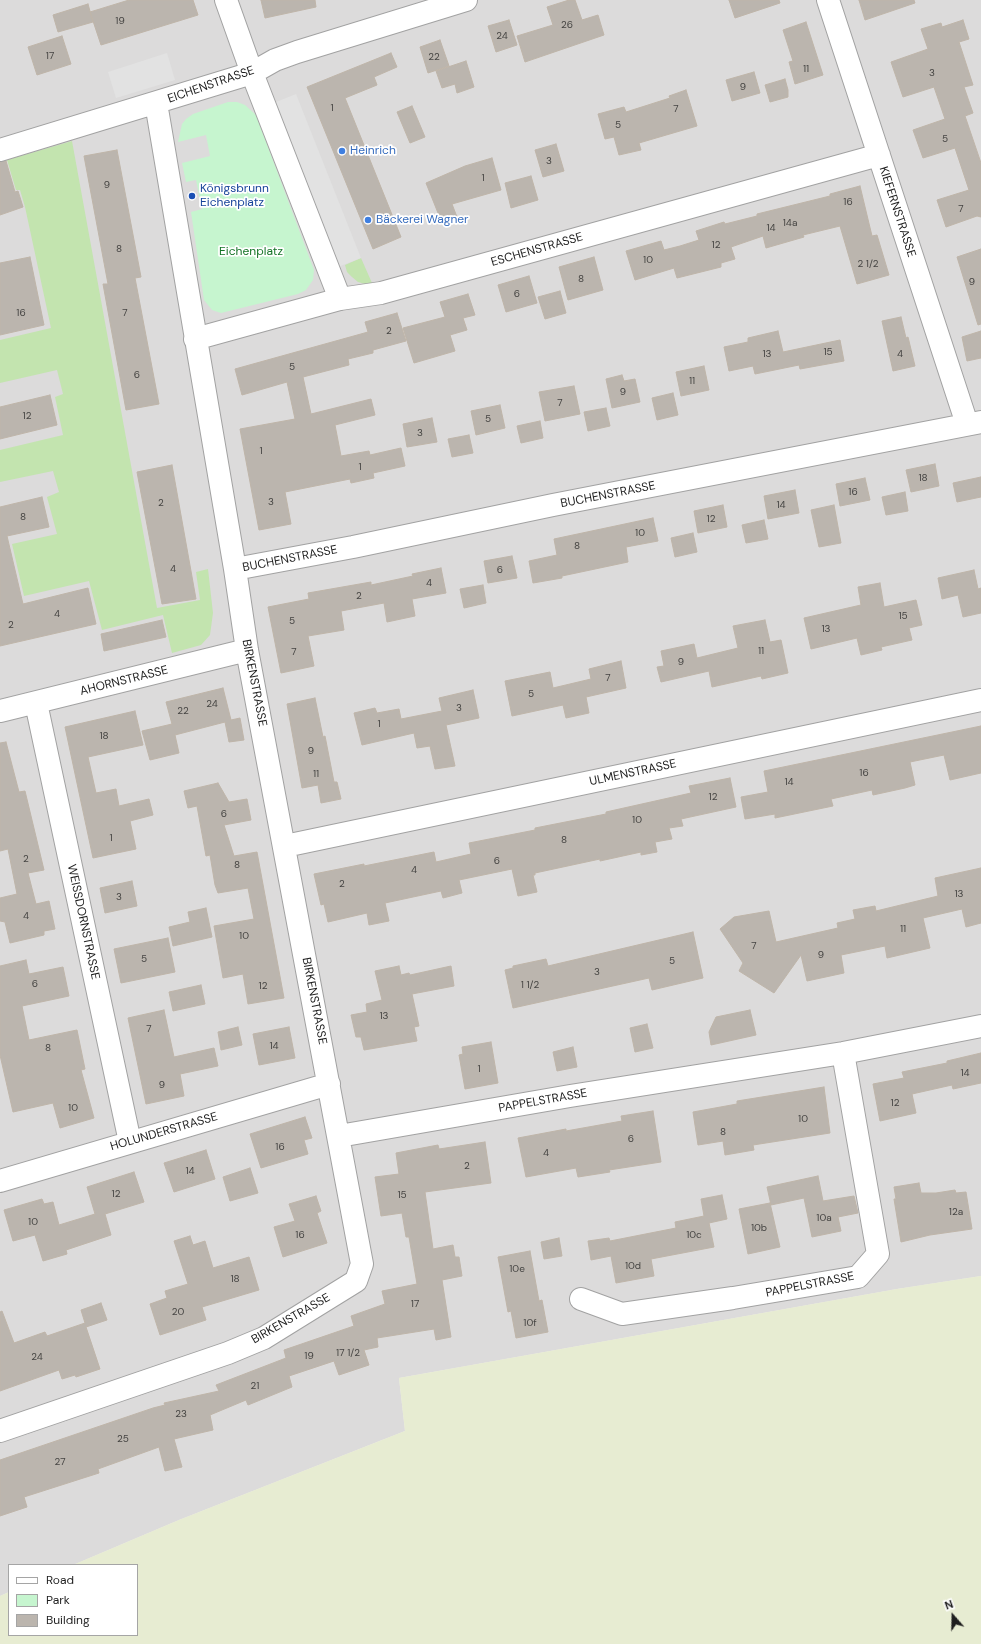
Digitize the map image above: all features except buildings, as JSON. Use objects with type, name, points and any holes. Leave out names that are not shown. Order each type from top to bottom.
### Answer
[{"type":"street","points":[[226,0],[252,73],[340,299]]},
{"type":"street","name":"EICHENSTRASSE","points":[[0,150],[252,73],[275,60],[297,52],[466,0]]},
{"type":"street","name":"KIEFERNSTRASSE","points":[[828,0],[878,155],[974,423]]},
{"type":"street","points":[[156,103],[195,339]]},
{"type":"street","name":"ESCHENSTRASSE","points":[[195,339],[340,299],[381,293],[878,155]]},
{"type":"street","name":"BIRKENSTRASSE","points":[[0,1431],[228,1352],[264,1338],[356,1281],[362,1264],[285,846],[247,650],[235,569],[195,339]]},
{"type":"street","name":"BUCHENSTRASSE","points":[[235,569],[353,547],[553,505],[823,454],[974,423]]},
{"type":"street","name":"AHORNSTRASSE","points":[[0,711],[247,650]]},
{"type":"street","name":"ULMENSTRASSE","points":[[285,846],[981,700]]},
{"type":"street","name":"WEISSDORNSTRASSE","points":[[36,703],[130,1142]]},
{"type":"street","name":"PAPPELSTRASSE","points":[[339,1136],[585,1094],[843,1053],[981,1026]]},
{"type":"street","name":"PAPPELSTRASSE","points":[[581,1299],[622,1314],[733,1298],[858,1277],[878,1254],[843,1053]]},
{"type":"street","name":"HOLUNDERSTRASSE","points":[[0,1181],[329,1084]]},
{"type":"shaded area","points":[[0,0],[981,0],[981,1276],[897,1289],[399,1378],[405,1431],[179,1520],[75,1564],[8,1564],[8,1592],[0,1596]]},
{"type":"shaded area","points":[[167,53],[175,80],[116,98],[108,72]]},
{"type":"shaded area","points":[[296,94],[361,258],[330,270],[266,106]]},
{"type":"green space","name":"Eichenplatz","points":[[228,102],[237,102],[245,105],[256,115],[314,270],[313,280],[306,290],[298,294],[221,313],[212,310],[204,300],[191,212],[202,209],[196,180],[186,182],[182,163],[210,156],[206,135],[178,142],[182,124],[186,119],[193,114]]},
{"type":"green space","points":[[72,141],[157,608],[200,600],[196,572],[208,569],[213,613],[210,635],[201,645],[172,653],[163,615],[102,630],[89,581],[24,596],[12,544],[57,534],[47,497],[59,492],[53,471],[0,482],[0,450],[63,435],[55,397],[63,394],[57,370],[0,383],[0,340],[51,328],[25,207],[20,190],[16,190],[7,160]]},
{"type":"green space","points":[[361,258],[372,283],[365,284],[358,282],[347,272],[345,265]]},
{"type":"green space","points":[[981,1276],[981,1644],[0,1644],[0,1596],[8,1592],[8,1636],[138,1636],[138,1564],[75,1564],[179,1520],[405,1431],[399,1378],[897,1289]]},
{"type":"place","name":"Heinrich","points":[[342,151]]},
{"type":"place","name":"Königsbrunn Eichenplatz","points":[[192,196]]},
{"type":"place","name":"Bäckerei Wagner","points":[[368,220]]}]
